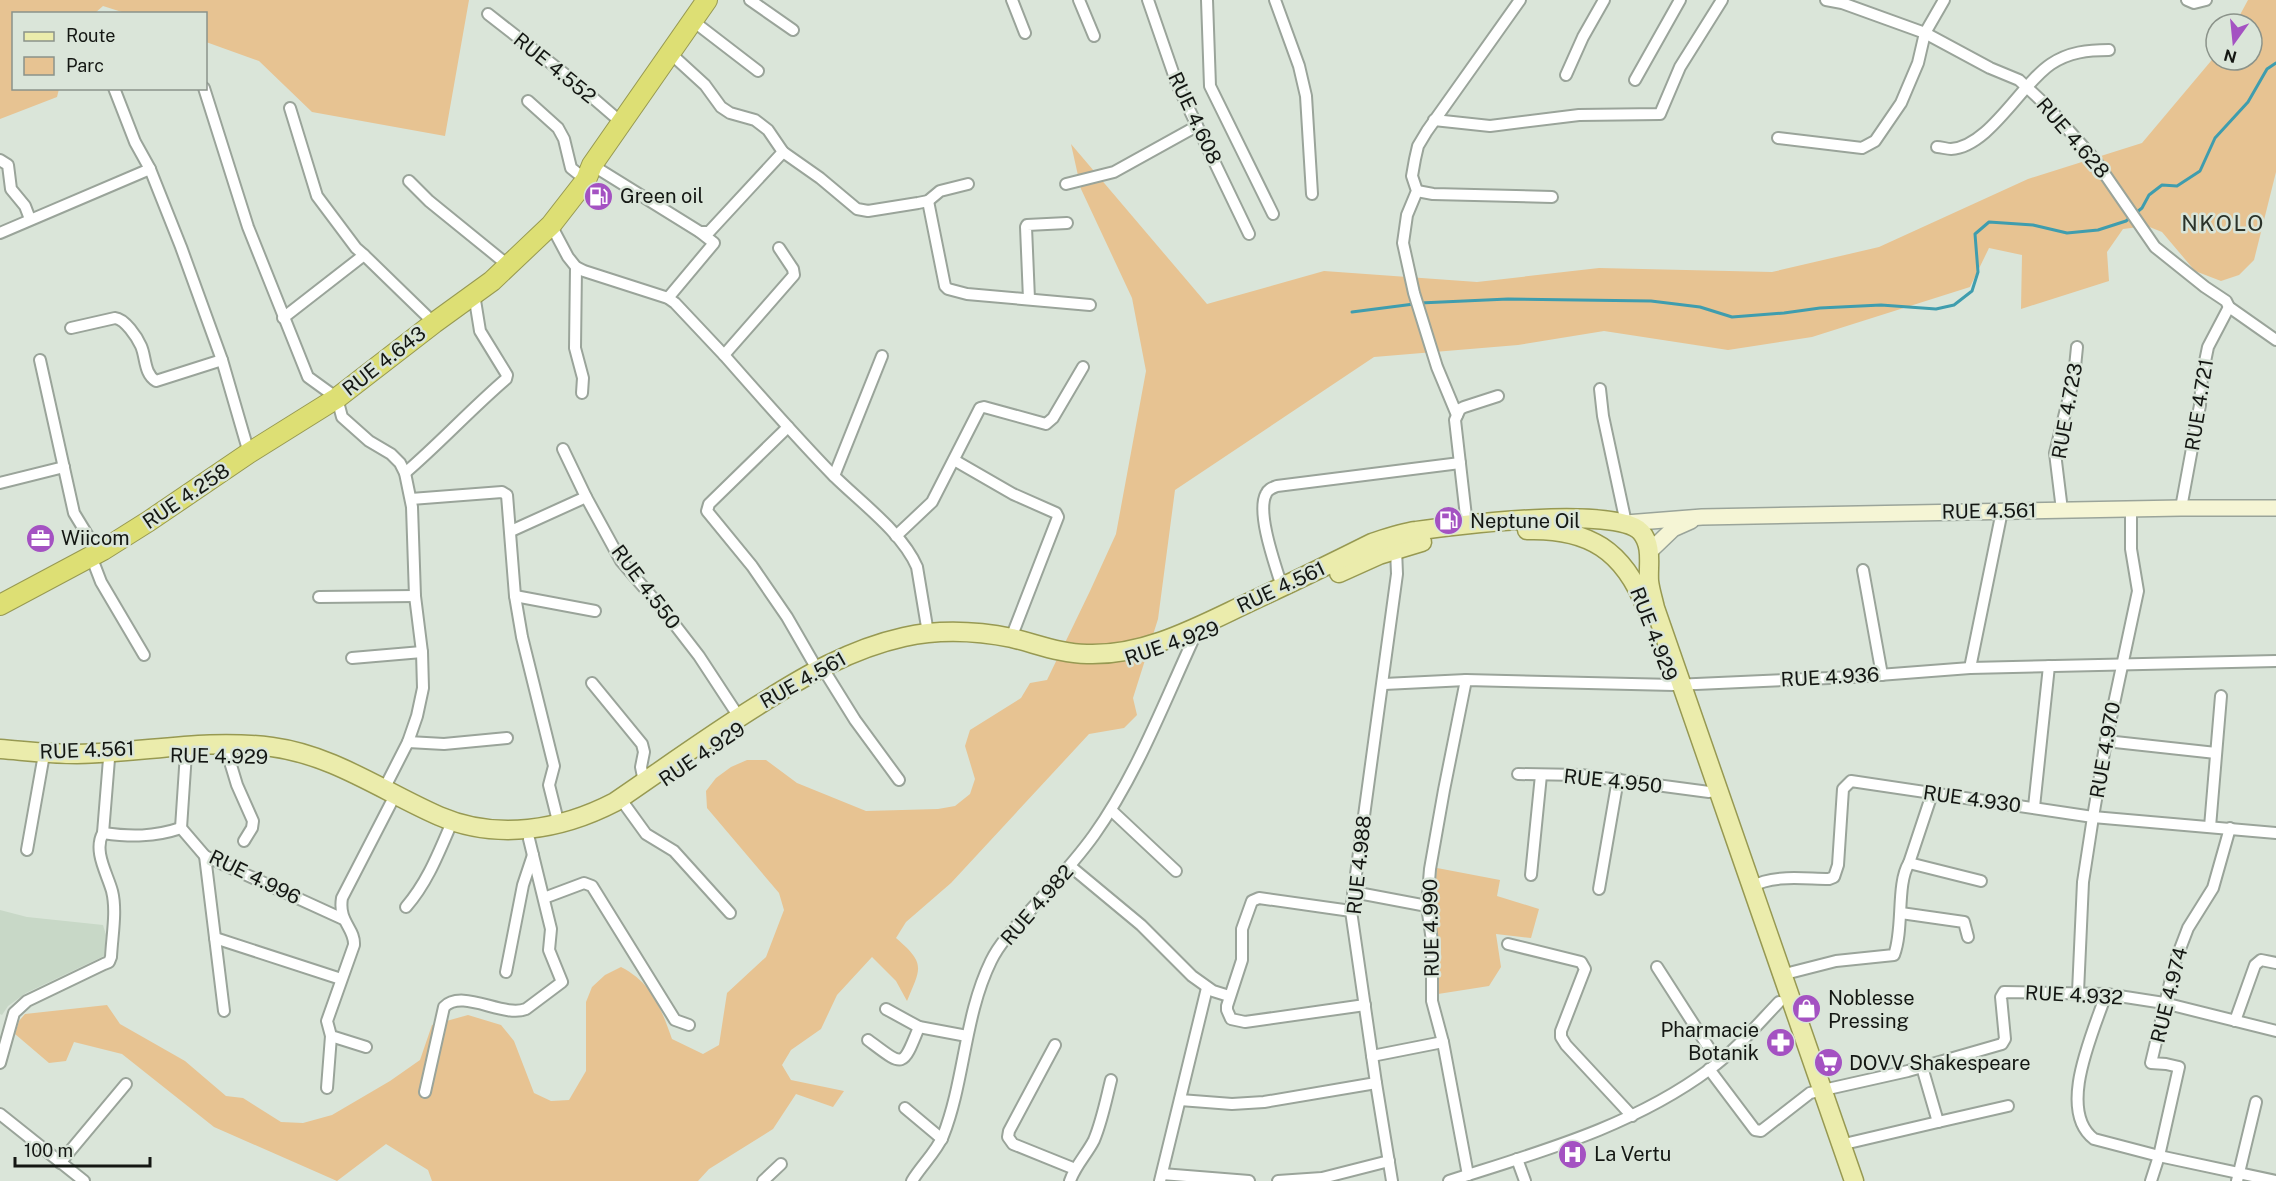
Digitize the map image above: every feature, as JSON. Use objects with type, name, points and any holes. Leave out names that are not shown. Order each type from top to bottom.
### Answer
[{"type":"highway","name":"RUE 4.643","points":[[337,398],[509,266],[551,225],[707,0]]},
{"type":"highway","name":"RUE 4.258","points":[[0,605],[97,553],[337,398]]},
{"type":"main road","name":"RUE 4.561","points":[[1626,523],[1637,520],[1702,517],[2276,508]]},
{"type":"main road","name":"RUE 4.561","points":[[0,749],[78,754],[194,744],[264,746],[321,759],[387,796],[441,817],[480,827],[514,830],[559,825],[615,802],[739,717],[858,651],[904,637],[928,633],[975,632],[1084,654],[1127,651],[1152,645],[1192,630],[1383,539],[1416,531],[1556,518],[1599,519],[1635,526],[1647,545],[1673,529],[1702,517]]},
{"type":"main road","points":[[1626,523],[1616,529],[1613,535],[1612,549],[1616,557],[1634,559],[1647,545]]},
{"type":"main road","name":"RUE 4.929","points":[[0,756],[43,760],[109,759],[186,753],[262,754],[298,761],[387,796],[449,829],[531,846],[584,827],[625,805],[822,672],[877,654],[936,641],[990,643],[1083,663],[1104,663],[1151,654],[1193,640],[1396,549],[1435,540],[1539,530],[1578,537],[1593,542],[1616,557],[1631,576],[1678,684],[1752,887],[1845,1181]]},
{"type":"main road","name":"RUE 4.929","points":[[1647,545],[1649,584],[1655,608],[1709,792],[1779,1002],[1854,1181]]},
{"type":"street","points":[[750,0],[793,30]]},
{"type":"street","points":[[1012,0],[1025,33]]},
{"type":"street","points":[[1079,0],[1094,36]]},
{"type":"street","name":"RUE 4.608","points":[[1148,0],[1177,84],[1249,234]]},
{"type":"street","points":[[1207,0],[1210,86],[1273,214]]},
{"type":"street","points":[[1275,0],[1299,66],[1306,96],[1312,194]]},
{"type":"street","points":[[1467,525],[1456,430],[1457,415],[1437,368],[1413,293],[1403,243],[1407,215],[1417,191],[1412,176],[1418,146],[1520,0]]},
{"type":"street","points":[[1566,75],[1604,0]]},
{"type":"street","points":[[1635,80],[1680,0]]},
{"type":"street","points":[[1434,120],[1490,126],[1579,115],[1660,114],[1680,67],[1722,0]]},
{"type":"street","name":"RUE 4.628","points":[[1826,0],[1842,2],[1925,33],[1990,68],[2019,80],[2049,108],[2095,160],[2155,247],[2226,301],[2229,307],[2276,340]]},
{"type":"street","points":[[1778,138],[1862,148],[1868,146],[1885,128],[1901,103],[1918,63],[1925,33],[1944,0]]},
{"type":"street","points":[[2187,0],[2194,3],[2206,0]]},
{"type":"street","name":"RUE 4.552","points":[[489,14],[622,123]]},
{"type":"street","points":[[693,21],[759,70]]},
{"type":"street","points":[[1937,147],[1952,149],[1975,140],[2005,114],[2026,86],[2052,63],[2082,50],[2109,50]]},
{"type":"street","points":[[670,53],[705,85],[721,108],[755,120],[768,130],[783,152],[820,178],[857,209],[868,211],[928,201],[940,191],[968,184]]},
{"type":"street","points":[[115,90],[181,247],[222,360],[249,453]]},
{"type":"street","points":[[205,90],[248,227],[308,377],[337,398]]},
{"type":"street","points":[[528,101],[558,128],[564,139],[571,168],[589,172],[700,232],[714,243],[668,298]]},
{"type":"street","points":[[290,108],[317,196],[356,248],[434,323]]},
{"type":"street","points":[[1066,184],[1114,172],[1197,126]]},
{"type":"street","points":[[700,232],[710,232],[783,152]]},
{"type":"street","points":[[0,160],[8,165],[11,189],[25,206],[30,219]]},
{"type":"street","points":[[1,231],[150,169]]},
{"type":"street","points":[[409,181],[429,201],[509,266]]},
{"type":"street","points":[[1417,191],[1433,194],[1552,197]]},
{"type":"street","points":[[928,201],[945,286],[948,290],[967,294],[1090,305]]},
{"type":"street","points":[[1029,299],[1026,227],[1027,225],[1067,223]]},
{"type":"street","points":[[551,225],[576,267],[575,348],[583,378],[582,393]]},
{"type":"street","points":[[724,355],[794,275],[793,269],[779,248]]},
{"type":"street","points":[[283,318],[364,255]]},
{"type":"street","points":[[576,267],[668,298],[675,303],[834,476],[896,536],[917,567],[928,633]]},
{"type":"street","points":[[405,473],[442,442],[483,399],[506,380],[507,375],[480,331],[474,294]]},
{"type":"street","name":"RUE 4.721","points":[[2181,508],[2208,347],[2229,307]]},
{"type":"street","points":[[71,328],[116,318],[122,320],[139,342],[148,374],[156,381],[222,360]]},
{"type":"street","name":"RUE 4.723","points":[[2062,510],[2055,453],[2074,377],[2077,347]]},
{"type":"street","points":[[834,476],[882,356]]},
{"type":"street","points":[[40,360],[74,513],[97,553],[101,582],[144,655]]},
{"type":"street","points":[[896,536],[927,509],[980,408],[984,407],[1046,424],[1053,418],[1083,367]]},
{"type":"street","points":[[1600,389],[1603,416],[1626,523]]},
{"type":"street","points":[[1457,415],[1464,406],[1498,396]]},
{"type":"street","name":"RUE 4.643","points":[[337,398],[342,417],[369,441],[391,454],[400,463],[405,473],[411,499],[415,596],[422,652],[423,688],[408,742],[342,898],[343,919]]},
{"type":"street","points":[[788,427],[709,504],[707,511],[752,566],[822,672],[899,780]]},
{"type":"street","name":"RUE 4.550","points":[[563,449],[621,561],[699,656],[739,717]]},
{"type":"street","points":[[954,460],[1013,494],[1056,513],[1058,517],[1011,638]]},
{"type":"street","points":[[1282,586],[1267,536],[1264,515],[1264,501],[1269,490],[1277,486],[1460,464]]},
{"type":"street","points":[[0,483],[64,466]]},
{"type":"street","points":[[411,499],[505,492],[511,531],[515,596],[522,637],[554,766],[549,785],[559,825]]},
{"type":"street","points":[[511,531],[586,497]]},
{"type":"street","name":"RUE 4.970","points":[[2078,992],[2083,882],[2092,817],[2121,664],[2138,591],[2131,549],[2131,509]]},
{"type":"street","points":[[1970,668],[2002,511]]},
{"type":"street","name":"RUE 4.988","points":[[1392,1181],[1351,910],[1397,574],[1396,549]]},
{"type":"street","points":[[1863,570],[1882,675]]},
{"type":"street","points":[[319,597],[415,596]]},
{"type":"street","points":[[515,596],[595,611]]},
{"type":"street","name":"RUE 4.982","points":[[912,1181],[942,1139],[950,1116],[967,1036],[982,981],[992,958],[1012,931],[1070,866],[1111,810],[1193,640]]},
{"type":"street","points":[[352,658],[422,652]]},
{"type":"street","name":"RUE 4.936","points":[[1383,684],[1466,680],[1678,684],[1882,675],[1970,668],[2276,661]]},
{"type":"street","points":[[2034,807],[2049,666]]},
{"type":"street","name":"RUE 4.990","points":[[1466,680],[1430,869],[1427,906],[1432,941],[1432,1001],[1443,1042],[1468,1175]]},
{"type":"street","points":[[592,683],[642,744],[644,753],[641,767],[644,782]]},
{"type":"street","points":[[2210,827],[2222,696]]},
{"type":"street","points":[[408,742],[444,744],[507,738]]},
{"type":"street","points":[[2106,741],[2216,753]]},
{"type":"street","points":[[227,752],[237,785],[253,820],[252,828],[244,841]]},
{"type":"street","points":[[103,834],[140,837],[162,835],[181,828],[186,753]]},
{"type":"street","points":[[0,1063],[14,1013],[27,1001],[109,962],[113,894],[100,852],[99,841],[103,834],[109,759]]},
{"type":"street","points":[[27,850],[43,760]]},
{"type":"street","name":"RUE 4.950","points":[[1518,774],[1581,775],[1709,792]]},
{"type":"street","points":[[1531,875],[1541,775]]},
{"type":"street","points":[[1599,889],[1618,779]]},
{"type":"street","name":"RUE 4.930","points":[[1752,887],[1758,883],[1778,879],[1829,879],[1834,877],[1838,866],[1843,789],[1851,781],[2092,817],[2276,833]]},
{"type":"street","points":[[1781,975],[1836,961],[1894,956],[1901,913],[1904,870],[1909,863],[1932,794]]},
{"type":"street","points":[[625,805],[646,834],[674,851],[730,913]]},
{"type":"street","points":[[1111,810],[1176,871]]},
{"type":"street","name":"RUE 4.996","points":[[181,828],[205,856],[343,919]]},
{"type":"street","name":"RUE 4.974","points":[[2151,1181],[2159,1156],[2179,1067],[2151,1063],[2164,1003],[2175,962],[2188,928],[2213,888],[2230,828]]},
{"type":"street","points":[[406,907],[418,894],[429,875],[449,829]]},
{"type":"street","points":[[426,1092],[444,1007],[448,1003],[454,1000],[478,1003],[519,1012],[562,982],[549,950],[551,929],[531,846]]},
{"type":"street","points":[[506,972],[531,846]]},
{"type":"street","points":[[205,856],[224,1011]]},
{"type":"street","points":[[1909,863],[1981,881]]},
{"type":"street","points":[[1070,866],[1141,925],[1192,976],[1207,988],[1229,996]]},
{"type":"street","points":[[544,898],[584,883],[592,886],[675,1020],[689,1025]]},
{"type":"street","points":[[1353,892],[1427,906]]},
{"type":"street","points":[[1351,910],[1259,898],[1252,901],[1242,929],[1242,960],[1229,996],[1227,1010],[1231,1020],[1240,1022],[1365,1005]]},
{"type":"street","points":[[1901,913],[1964,922],[1968,937]]},
{"type":"street","points":[[327,1088],[331,1036],[327,1022],[354,940],[343,919]]},
{"type":"street","points":[[215,938],[341,979]]},
{"type":"street","points":[[1508,944],[1581,962],[1584,965],[1585,969],[1561,1031],[1561,1037],[1632,1116]]},
{"type":"street","points":[[2235,1021],[2255,965],[2261,960],[2276,963]]},
{"type":"street","points":[[1657,967],[1714,1066]]},
{"type":"street","points":[[1207,988],[1161,1178],[1249,1181]]},
{"type":"street","name":"RUE 4.932","points":[[1714,1066],[1755,1130],[1761,1131],[1816,1092],[1922,1067],[2004,1042],[2001,997],[2004,992],[2106,994],[2164,1003],[2276,1031]]},
{"type":"street","points":[[2106,994],[2077,1085],[2078,1115],[2084,1128],[2094,1139],[2238,1177],[2276,1181]]},
{"type":"street","points":[[1449,1181],[1583,1138],[1632,1116],[1714,1066],[1736,1047],[1779,1002]]},
{"type":"street","points":[[886,1010],[919,1027],[967,1036]]},
{"type":"street","points":[[868,1040],[895,1060],[901,1061],[906,1058],[919,1027]]},
{"type":"street","points":[[331,1036],[366,1047]]},
{"type":"street","points":[[1372,1056],[1443,1042]]},
{"type":"street","points":[[1055,1045],[1008,1137],[1013,1144],[1075,1169]]},
{"type":"street","points":[[1922,1067],[1938,1122]]},
{"type":"street","points":[[1070,1181],[1094,1139],[1111,1080]]},
{"type":"street","points":[[1180,1100],[1232,1104],[1264,1102],[1376,1083]]},
{"type":"street","points":[[60,1163],[126,1084]]},
{"type":"street","points":[[2238,1177],[2256,1102]]},
{"type":"street","points":[[1840,1145],[2008,1106]]},
{"type":"street","points":[[905,1108],[942,1139]]},
{"type":"street","points":[[0,1114],[84,1181]]},
{"type":"street","points":[[1517,1159],[1525,1181]]},
{"type":"street","points":[[1278,1181],[1322,1178],[1389,1161]]},
{"type":"street","points":[[763,1181],[782,1164]]},
{"type":"shaded area","points":[[0,910],[27,917],[103,925],[106,935],[104,956],[26,993],[8,1006],[2,1015],[0,1014]]},
{"type":"green space","points":[[0,0],[469,0],[445,136],[312,112],[259,61],[207,42],[207,12],[122,12],[103,6],[96,12],[12,12],[12,90],[59,90],[57,97],[0,119]]},
{"type":"green space","points":[[2248,0],[2276,0],[2276,172],[2254,260],[2239,275],[2221,281],[2195,271],[2162,232],[2147,226],[2123,229],[2107,252],[2109,281],[2021,309],[2022,255],[1989,248],[1970,287],[1812,337],[1728,350],[1604,331],[1518,345],[1374,357],[1175,490],[1158,619],[1133,698],[1137,715],[1124,728],[1089,734],[951,883],[906,922],[896,938],[912,954],[918,966],[918,973],[907,1001],[896,981],[872,957],[837,995],[821,1029],[791,1050],[782,1065],[791,1080],[844,1091],[833,1107],[796,1094],[773,1129],[709,1169],[698,1181],[432,1181],[428,1170],[386,1144],[337,1181],[214,1127],[122,1054],[74,1042],[66,1061],[49,1063],[15,1034],[19,1021],[25,1014],[107,1005],[120,1024],[185,1061],[226,1096],[243,1098],[281,1122],[303,1123],[332,1115],[390,1081],[420,1060],[432,1025],[468,1015],[501,1025],[514,1041],[534,1093],[551,1101],[569,1100],[586,1071],[586,1002],[592,987],[605,975],[621,967],[632,973],[654,997],[672,1039],[703,1054],[719,1045],[727,993],[766,957],[784,910],[779,893],[707,808],[706,791],[716,778],[731,767],[747,760],[766,760],[797,783],[866,811],[938,809],[955,806],[970,794],[975,779],[965,746],[970,730],[1021,698],[1030,683],[1047,680],[1116,534],[1146,371],[1132,298],[1081,189],[1071,144],[1207,304],[1324,271],[1477,282],[1599,268],[1772,272],[1879,247],[2028,179],[2142,143],[2204,69],[2204,72],[2264,72],[2264,12],[2242,12]]},
{"type":"green space","points":[[1437,868],[1500,880],[1497,896],[1539,909],[1531,938],[1496,934],[1501,967],[1489,986],[1438,994],[1441,949],[1432,914]]},
{"type":"waterway","points":[[1420,303],[1508,299],[1651,301],[1700,307],[1732,317],[1820,308],[1881,305],[1936,309],[1954,305],[1972,291],[1978,272],[1975,234],[1989,222],[2033,225],[2067,233],[2098,230],[2126,221],[2142,208],[2149,195],[2162,185],[2177,186],[2200,171],[2215,138],[2248,102],[2267,69],[2276,63]]},
{"type":"waterway","points":[[1352,312],[1414,304]]},
{"type":"place","name":"Green oil","points":[[599,196]]},
{"type":"place","name":"Neptune Oil","points":[[1449,521]]},
{"type":"place","name":"Wiicom","points":[[40,538]]},
{"type":"place","name":"Noblesse Pressing","points":[[1807,1009]]},
{"type":"place","name":"Pharmacie Botanik","points":[[1780,1042]]},
{"type":"place","name":"DOVV Shakespeare","points":[[1828,1063]]},
{"type":"place","name":"La Vertu","points":[[1573,1154]]},
{"type":"district","name":"NKOLO","points":[[2223,223]]}]
